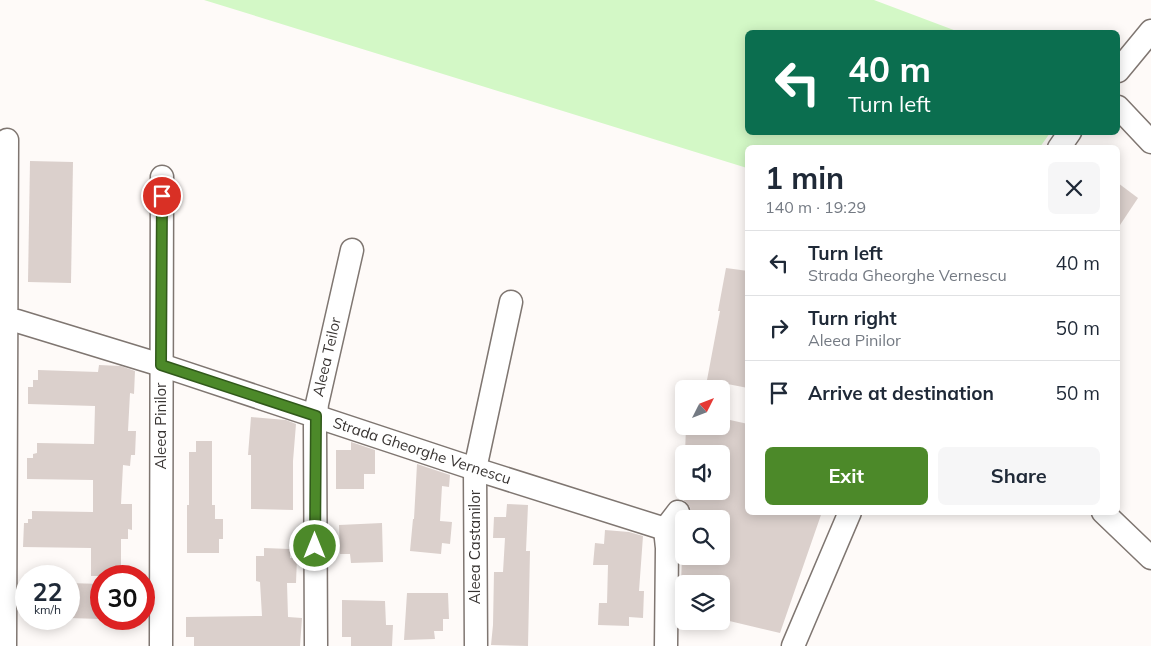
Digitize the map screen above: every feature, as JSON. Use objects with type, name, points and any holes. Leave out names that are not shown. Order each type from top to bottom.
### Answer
[{"type":"street","points":[[1120,69],[1151,31]]},
{"type":"street","points":[[1120,110],[1151,142]]},
{"type":"street","points":[[5,646],[6,320],[3,214],[7,140]]},
{"type":"street","name":"Aleea Pinilor","points":[[161,646],[162,177]]},
{"type":"street","name":"Aleea Teilor","points":[[316,646],[317,404],[352,250]]},
{"type":"street","name":"Aleea Castanilor","points":[[476,646],[475,469],[511,302]]},
{"type":"street","name":"Strada Gheorghe Vernescu","points":[[6,320],[17,321],[161,365],[475,469],[671,520],[667,548],[666,646]]},
{"type":"street","points":[[793,646],[849,515]]},
{"type":"street","points":[[1106,515],[1151,558]]},
{"type":"green space","points":[[204,0],[874,0],[954,30],[745,30],[745,135],[1049,135],[1041,145],[745,145],[745,167]]},
{"type":"building","points":[[30,161],[73,162],[71,283],[28,282]]},
{"type":"building","points":[[1120,184],[1138,198],[1120,225]]},
{"type":"building","points":[[726,268],[745,271],[745,387],[730,384],[730,380],[707,380],[720,311],[718,311]]},
{"type":"building","points":[[99,365],[121,366],[135,371],[134,394],[130,393],[128,431],[136,431],[135,455],[131,455],[130,466],[123,465],[121,504],[132,504],[132,530],[128,529],[128,539],[121,539],[121,565],[91,565],[91,548],[23,547],[24,523],[28,523],[28,519],[32,519],[32,511],[93,512],[93,480],[27,479],[27,458],[33,458],[33,454],[37,453],[37,443],[94,444],[95,406],[28,404],[28,387],[33,387],[33,380],[38,380],[38,370],[98,372]]},
{"type":"building","points":[[251,417],[286,420],[296,424],[293,461],[293,510],[251,509],[251,455],[248,455]]},
{"type":"building","points":[[730,420],[745,423],[745,515],[821,515],[780,633],[730,621],[730,575],[681,575],[682,565],[730,565],[730,510],[690,510],[683,500],[730,500],[730,445],[685,445],[686,435],[730,435]]},
{"type":"building","points":[[196,441],[212,441],[212,505],[215,505],[215,519],[223,519],[223,539],[219,539],[219,553],[187,553],[189,452],[196,452]]},
{"type":"building","points":[[351,442],[375,450],[375,474],[364,474],[364,489],[336,489],[336,450],[351,450]]},
{"type":"building","points":[[417,464],[450,475],[449,487],[442,486],[440,521],[452,522],[450,544],[442,543],[441,554],[410,551]]},
{"type":"building","points":[[507,504],[528,505],[526,551],[530,551],[528,646],[491,645],[494,572],[503,572],[505,538],[493,538],[494,517],[506,517]]},
{"type":"building","points":[[382,523],[383,562],[351,563],[350,554],[340,554],[339,525]]},
{"type":"building","points":[[605,530],[629,532],[643,536],[639,591],[644,591],[643,618],[629,617],[629,626],[598,625],[599,603],[607,603],[608,565],[593,565],[595,543],[604,544]]},
{"type":"building","points":[[264,548],[290,549],[290,558],[297,558],[296,583],[287,583],[288,617],[302,618],[300,646],[194,646],[194,637],[186,637],[186,617],[262,616],[260,582],[256,581],[256,556],[264,556]]},
{"type":"building","points":[[80,583],[90,584],[90,619],[80,618]]},
{"type":"building","points":[[407,593],[448,593],[449,619],[443,619],[443,631],[434,631],[435,639],[404,640]]},
{"type":"building","points":[[342,600],[385,601],[386,625],[393,625],[392,646],[351,646],[351,637],[342,637]]},
{"type":"route","points":[[162,196],[161,365],[316,416],[315,546]]}]
